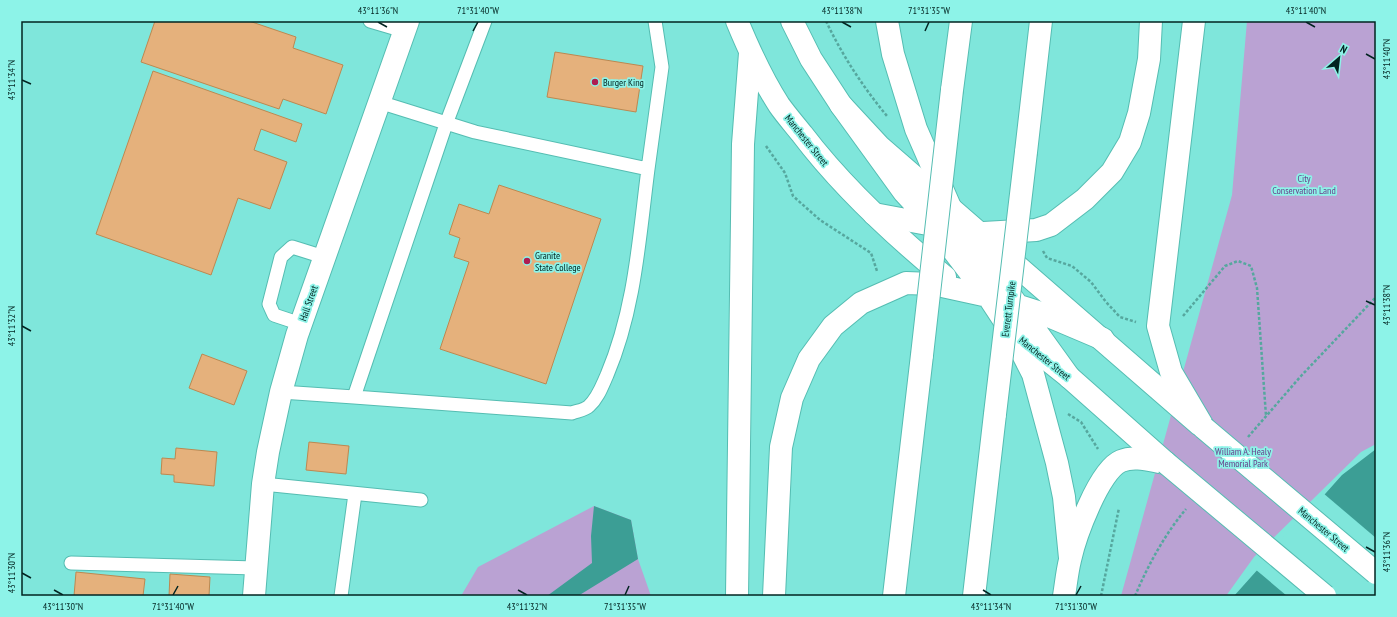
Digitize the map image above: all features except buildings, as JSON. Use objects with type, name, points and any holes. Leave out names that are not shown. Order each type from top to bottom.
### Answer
[{"type":"main road","name":"Manchester Street","points":[[738,21],[750,53],[780,106],[808,142],[858,199],[899,239],[947,278],[957,289],[992,314],[1069,377],[1166,463],[1325,596]]},
{"type":"main road","points":[[792,21],[810,59],[841,106],[904,192],[933,225],[988,296],[1011,331],[1033,374],[1050,432],[1064,497],[1070,558]]},
{"type":"main road","points":[[887,21],[893,54],[916,129],[950,207]]},
{"type":"main road","points":[[894,596],[961,21]]},
{"type":"main road","name":"Everett Turnpike","points":[[974,596],[1041,21]]},
{"type":"main road","points":[[874,214],[974,234],[1036,230],[1050,225],[1085,199],[1112,172],[1130,142],[1139,113],[1149,59],[1151,21]]},
{"type":"main road","points":[[1194,21],[1158,326],[1171,372],[1204,428]]},
{"type":"main road","name":"Hall Street","points":[[254,596],[262,484],[281,392],[301,324],[406,26]]},
{"type":"main road","points":[[737,596],[743,144],[750,53]]},
{"type":"main road","points":[[841,106],[879,146],[950,207],[974,234],[1016,305],[1069,377]]},
{"type":"main road","name":"Manchester Street","points":[[974,234],[1103,339],[1204,428],[1376,573]]},
{"type":"main road","points":[[774,596],[781,447],[792,398],[809,359],[833,326],[861,303],[906,283],[933,284],[988,296],[1044,314],[1103,339]]},
{"type":"main road","points":[[1064,596],[1070,558],[1088,507],[1109,469],[1121,461],[1135,458],[1166,463]]},
{"type":"lane","points":[[370,21],[406,26]]},
{"type":"lane","points":[[354,397],[446,124],[485,21]]},
{"type":"lane","points":[[281,392],[572,413],[588,407],[598,395],[611,365],[630,307],[662,67],[656,21]]},
{"type":"lane","points":[[379,102],[475,132],[648,169]]},
{"type":"lane","points":[[301,324],[274,315],[269,304],[281,257],[292,247],[324,257]]},
{"type":"lane","points":[[262,484],[421,500]]},
{"type":"lane","points":[[341,596],[355,494]]},
{"type":"lane","points":[[71,563],[256,568]]},
{"type":"path","points":[[826,21],[835,41],[868,94],[892,122]]},
{"type":"path","points":[[760,145],[767,146],[785,173],[793,196],[820,220],[871,253],[878,276]]},
{"type":"path","points":[[1040,246],[1047,258],[1072,266],[1091,282],[1106,302],[1120,317],[1138,323]]},
{"type":"path","points":[[1179,320],[1225,266],[1238,261],[1250,266],[1257,288],[1266,416]]},
{"type":"path","points":[[1301,376],[1376,297]]},
{"type":"path","points":[[1068,414],[1081,422],[1101,454]]},
{"type":"path","points":[[1101,596],[1119,508]]},
{"type":"green space","points":[[1247,21],[1376,21],[1376,444],[1361,452],[1254,557],[1226,596],[1121,596],[1232,195]]},
{"type":"green space","points":[[594,506],[631,520],[638,559],[651,596],[461,596],[478,567]]},
{"type":"water","points":[[1376,449],[1376,596],[1234,596],[1342,475]]},
{"type":"water","points":[[594,506],[631,520],[638,559],[578,596],[547,596],[592,563],[591,536]]},
{"type":"pier","points":[[1323,493],[1376,538],[1376,596],[1287,596],[1255,569]]},
{"type":"place","name":"Burger King","points":[[595,82]]},
{"type":"place","name":"Granite State College","points":[[527,261]]},
{"type":"park label","name":"City Conservation Land","points":[[1304,184]]},
{"type":"park label","name":"William A. Healy Memorial Park","points":[[1243,456]]}]
